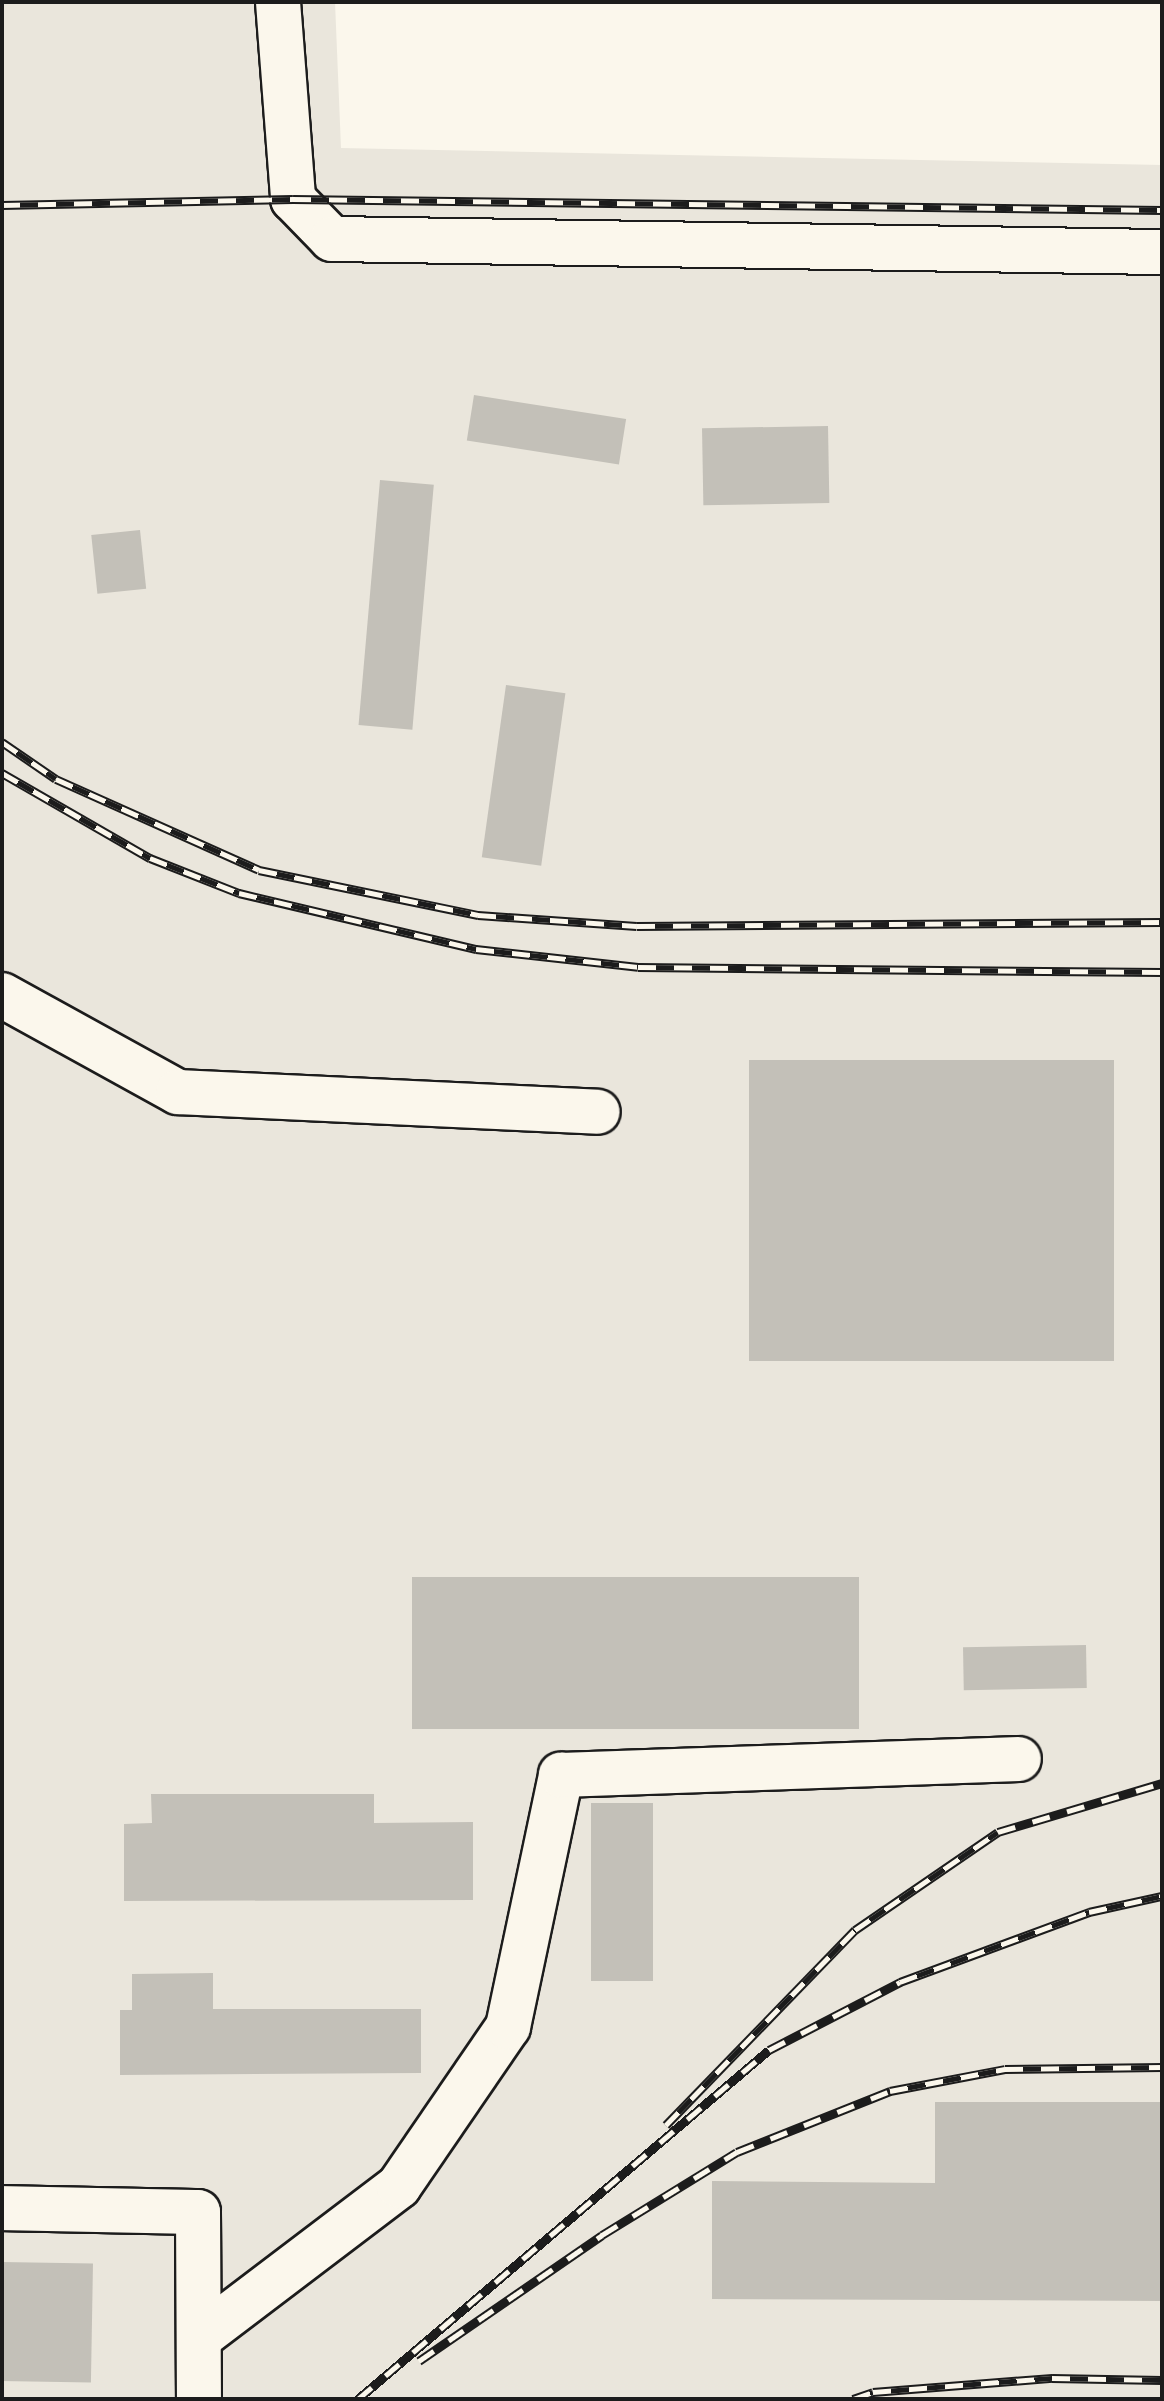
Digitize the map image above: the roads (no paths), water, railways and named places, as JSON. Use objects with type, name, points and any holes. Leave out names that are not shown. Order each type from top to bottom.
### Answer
[{"type":"street","points":[[278,2],[293,199],[332,239],[1162,252]]},
{"type":"street","points":[[2,995],[178,1092],[598,1112]]},
{"type":"street","points":[[199,2338],[399,2186],[508,2027],[561,1775],[1019,1759]]},
{"type":"street","points":[[2,2208],[198,2212],[199,2399]]},
{"type":"railway","points":[[2,205],[293,199],[1162,210]]},
{"type":"railway","points":[[2,742],[56,779],[259,870],[478,915],[637,926],[1162,922]]},
{"type":"railway","points":[[2,773],[150,858],[239,893],[476,949],[638,967],[1162,972]]},
{"type":"railway","points":[[666,2125],[855,1930],[998,1832],[1162,1783]]},
{"type":"railway","points":[[358,2399],[769,2050],[900,1982],[1089,1912],[1162,1896]]},
{"type":"railway","points":[[419,2361],[602,2235],[737,2152],[890,2091],[1005,2069],[1162,2067]]},
{"type":"railway","points":[[853,2399],[873,2392],[1052,2378],[1162,2380]]}]
